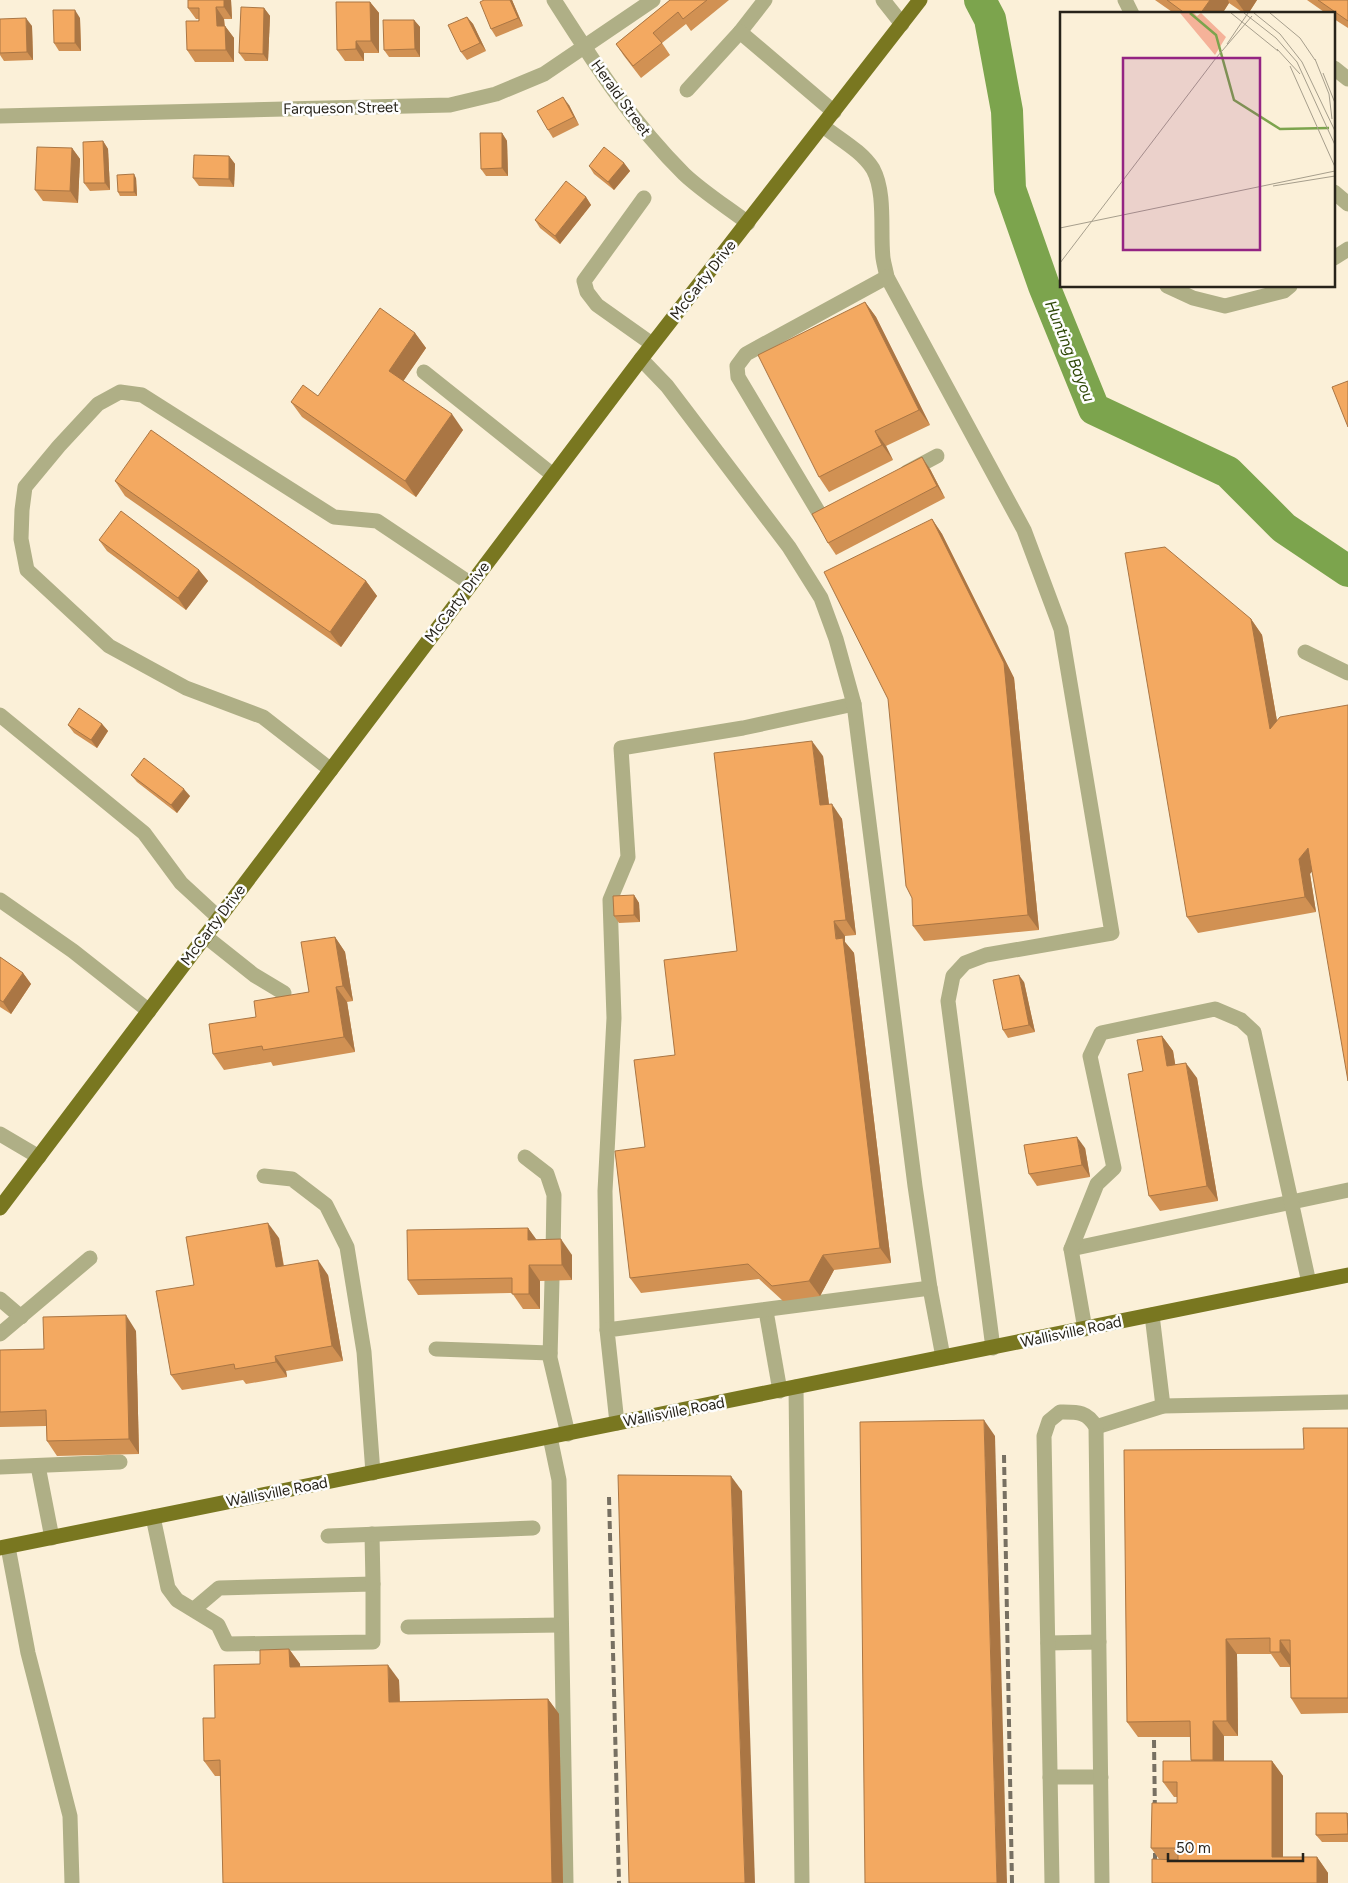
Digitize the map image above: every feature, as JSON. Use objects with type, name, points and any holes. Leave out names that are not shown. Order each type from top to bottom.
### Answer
[{"type":"main road","name":"McCarty Drive","points":[[0,1208],[652,344],[918,3]]},
{"type":"main road","name":"Wallisville Road","points":[[4,1548],[1348,1275]]},
{"type":"street","name":"Herald Street","points":[[554,0],[639,126],[685,175],[748,223]]},
{"type":"street","name":"Farqueson Street","points":[[0,116],[450,105],[496,94],[544,74],[653,0]]},
{"type":"street","points":[[687,90],[740,32],[765,0]]},
{"type":"street","points":[[883,0],[902,24]]},
{"type":"street","points":[[1125,0],[1131,12]]},
{"type":"street","points":[[740,32],[834,112]]},
{"type":"street","points":[[1336,70],[1348,79]]},
{"type":"street","points":[[823,126],[864,158],[873,170],[878,186],[883,259],[887,277],[1024,530],[1061,629],[1112,933],[986,955],[965,963],[953,976],[948,1001],[993,1348]]},
{"type":"street","points":[[1336,194],[1348,204]]},
{"type":"street","points":[[644,198],[584,281],[586,292],[597,305],[652,344]]},
{"type":"street","points":[[1336,257],[1348,249]]},
{"type":"street","points":[[846,504],[822,518],[738,377],[737,366],[746,354],[887,277]]},
{"type":"street","points":[[1171,288],[1193,298],[1225,306],[1284,291],[1288,288]]},
{"type":"street","points":[[641,359],[668,386],[789,547],[820,598],[836,640],[854,704],[915,1186],[930,1288],[943,1358]]},
{"type":"street","points":[[424,372],[553,475]]},
{"type":"street","points":[[331,770],[263,717],[186,688],[109,646],[27,570],[21,539],[25,487],[59,446],[98,404],[120,392],[142,395],[334,518],[377,521],[471,584]]},
{"type":"street","points":[[896,478],[937,456]]},
{"type":"street","points":[[1305,652],[1348,673]]},
{"type":"street","points":[[618,1423],[607,1330],[605,1191],[614,1018],[610,900],[628,857],[621,748],[743,728],[854,704]]},
{"type":"street","points":[[0,715],[144,833],[181,883],[219,918]]},
{"type":"street","points":[[0,900],[73,951],[149,1011]]},
{"type":"street","points":[[205,936],[254,975],[284,993]]},
{"type":"street","points":[[1085,1329],[1071,1249],[1098,1184],[1114,1168],[1090,1056],[1101,1033],[1205,1011],[1215,1009],[1241,1020],[1254,1032],[1309,1283]]},
{"type":"street","points":[[0,1134],[39,1157]]},
{"type":"street","points":[[525,1157],[548,1174],[554,1195],[553,1255]]},
{"type":"street","points":[[264,1176],[292,1179],[326,1205],[347,1247],[364,1352],[373,1473]]},
{"type":"street","points":[[1071,1249],[1348,1190]]},
{"type":"street","points":[[0,1334],[90,1258]]},
{"type":"street","points":[[552,1280],[550,1353],[568,1434]]},
{"type":"street","points":[[607,1330],[766,1311],[930,1288]]},
{"type":"street","points":[[0,1299],[21,1317]]},
{"type":"street","points":[[766,1311],[780,1391]]},
{"type":"street","points":[[1152,1315],[1163,1406]]},
{"type":"street","points":[[436,1349],[550,1353]]},
{"type":"street","points":[[796,1387],[802,1883]]},
{"type":"street","points":[[1096,1427],[1163,1406],[1348,1402]]},
{"type":"street","points":[[1052,1883],[1044,1436],[1049,1421],[1060,1412],[1077,1412],[1091,1418],[1096,1427],[1102,1883]]},
{"type":"street","points":[[550,1437],[560,1480],[566,1883]]},
{"type":"street","points":[[0,1467],[120,1462]]},
{"type":"street","points":[[38,1466],[52,1538]]},
{"type":"street","points":[[153,1517],[168,1588],[177,1600],[218,1625],[227,1644],[373,1642],[372,1534]]},
{"type":"street","points":[[328,1536],[533,1528]]},
{"type":"street","points":[[4,1548],[28,1653],[70,1816],[72,1883]]},
{"type":"street","points":[[193,1610],[219,1588],[373,1584]]},
{"type":"street","points":[[408,1627],[561,1626]]},
{"type":"street","points":[[1048,1643],[1099,1642]]},
{"type":"street","points":[[1050,1777],[1101,1777]]},
{"type":"building","points":[[188,0],[224,0],[224,7],[216,7],[217,26],[225,26],[226,50],[187,50],[186,21],[199,21],[199,8],[188,8]]},
{"type":"building","points":[[484,0],[510,0],[518,18],[491,29],[480,2]]},
{"type":"building","points":[[670,0],[707,0],[683,19],[678,12],[653,33],[662,43],[633,66],[616,44]]},
{"type":"building","points":[[1167,0],[1210,0],[1201,12],[1183,12]]},
{"type":"building","points":[[1318,0],[1348,0],[1348,21]]},
{"type":"building","points":[[336,2],[370,2],[371,41],[356,41],[356,49],[337,50]]},
{"type":"building","points":[[241,7],[264,8],[263,54],[239,53]]},
{"type":"building","points":[[53,10],[75,10],[75,43],[54,43]]},
{"type":"building","points":[[467,17],[480,43],[461,52],[448,25]]},
{"type":"building","points":[[26,18],[27,52],[0,53],[0,19]]},
{"type":"building","points":[[383,20],[414,20],[415,49],[384,50]]},
{"type":"building","points":[[563,97],[574,117],[548,130],[537,111]]},
{"type":"building","points":[[480,133],[502,133],[502,168],[481,169]]},
{"type":"building","points":[[103,141],[105,183],[84,183],[83,142]]},
{"type":"building","points":[[37,147],[72,148],[70,191],[35,190]]},
{"type":"building","points":[[604,147],[624,163],[608,182],[589,166]]},
{"type":"building","points":[[194,155],[229,156],[229,179],[193,178]]},
{"type":"building","points":[[134,174],[134,192],[118,192],[117,175]]},
{"type":"building","points":[[566,181],[586,197],[555,236],[535,220]]},
{"type":"building","points":[[865,302],[919,410],[875,431],[882,445],[819,477],[758,355]]},
{"type":"building","points":[[380,308],[415,333],[389,371],[452,414],[405,481],[291,402],[303,385],[318,396]]},
{"type":"building","points":[[1348,381],[1348,427],[1332,387]]},
{"type":"building","points":[[151,430],[366,581],[330,632],[115,481]]},
{"type":"building","points":[[922,457],[937,486],[828,543],[812,514]]},
{"type":"building","points":[[121,511],[199,570],[178,598],[99,540]]},
{"type":"building","points":[[932,519],[1004,663],[1028,915],[913,926],[912,898],[906,886],[888,699],[824,572]]},
{"type":"building","points":[[1165,547],[1251,619],[1270,729],[1280,717],[1348,705],[1348,1081],[1308,848],[1299,859],[1305,897],[1187,917],[1125,553]]},
{"type":"building","points":[[79,708],[102,724],[91,740],[68,725]]},
{"type":"building","points":[[812,741],[820,805],[832,804],[846,920],[834,921],[836,939],[843,938],[880,1248],[823,1255],[809,1281],[772,1286],[748,1264],[630,1278],[615,1151],[645,1147],[634,1060],[675,1055],[664,960],[737,951],[714,753]]},
{"type":"building","points":[[144,758],[184,789],[171,805],[131,775]]},
{"type":"building","points":[[634,895],[634,915],[614,916],[613,896]]},
{"type":"building","points":[[335,937],[343,986],[336,987],[344,1037],[263,1050],[262,1046],[213,1054],[209,1024],[256,1017],[254,1001],[309,992],[301,942]]},
{"type":"building","points":[[0,957],[23,973],[3,1002],[0,1000]]},
{"type":"building","points":[[1019,975],[1029,1025],[1003,1030],[993,980]]},
{"type":"building","points":[[1162,1036],[1167,1066],[1186,1063],[1207,1186],[1149,1196],[1128,1074],[1143,1071],[1137,1040]]},
{"type":"building","points":[[1077,1137],[1082,1165],[1029,1174],[1024,1145]]},
{"type":"building","points":[[268,1223],[276,1267],[318,1260],[332,1346],[275,1356],[276,1362],[235,1369],[234,1364],[171,1375],[156,1291],[194,1285],[186,1237]]},
{"type":"building","points":[[528,1228],[528,1240],[561,1239],[562,1265],[529,1265],[529,1294],[512,1294],[512,1278],[408,1280],[407,1230]]},
{"type":"building","points":[[126,1315],[129,1439],[47,1441],[46,1410],[0,1412],[0,1350],[44,1349],[43,1317]]},
{"type":"building","points":[[984,1420],[997,1883],[865,1883],[860,1422]]},
{"type":"building","points":[[1303,1428],[1348,1428],[1348,1698],[1291,1698],[1290,1640],[1280,1640],[1280,1652],[1270,1652],[1270,1638],[1226,1639],[1227,1721],[1213,1721],[1213,1760],[1191,1760],[1190,1721],[1127,1722],[1124,1450],[1304,1449]]},
{"type":"building","points":[[618,1475],[731,1476],[745,1883],[629,1883]]},
{"type":"building","points":[[289,1649],[290,1667],[388,1665],[389,1702],[548,1699],[552,1883],[223,1883],[220,1760],[204,1761],[203,1718],[215,1718],[214,1665],[260,1664],[260,1650]]},
{"type":"building","points":[[1163,1761],[1272,1761],[1272,1857],[1317,1857],[1317,1883],[1152,1883],[1152,1859],[1178,1860],[1178,1848],[1151,1848],[1152,1803],[1177,1803],[1177,1782],[1163,1782]]},
{"type":"building","points":[[1316,1813],[1347,1813],[1348,1834],[1316,1835]]},
{"type":"waterway","name":"Hunting Bayou","points":[[980,0],[990,19],[1007,111],[1010,189],[1044,286],[1094,409],[1228,472],[1284,528],[1348,571]]},
{"type":"railway","points":[[1004,1455],[1012,1883]]},
{"type":"railway","points":[[609,1497],[619,1883]]},
{"type":"railway","points":[[1154,1740],[1155,1818]]},
{"type":"railway","points":[[1155,1841],[1155,1883]]}]
